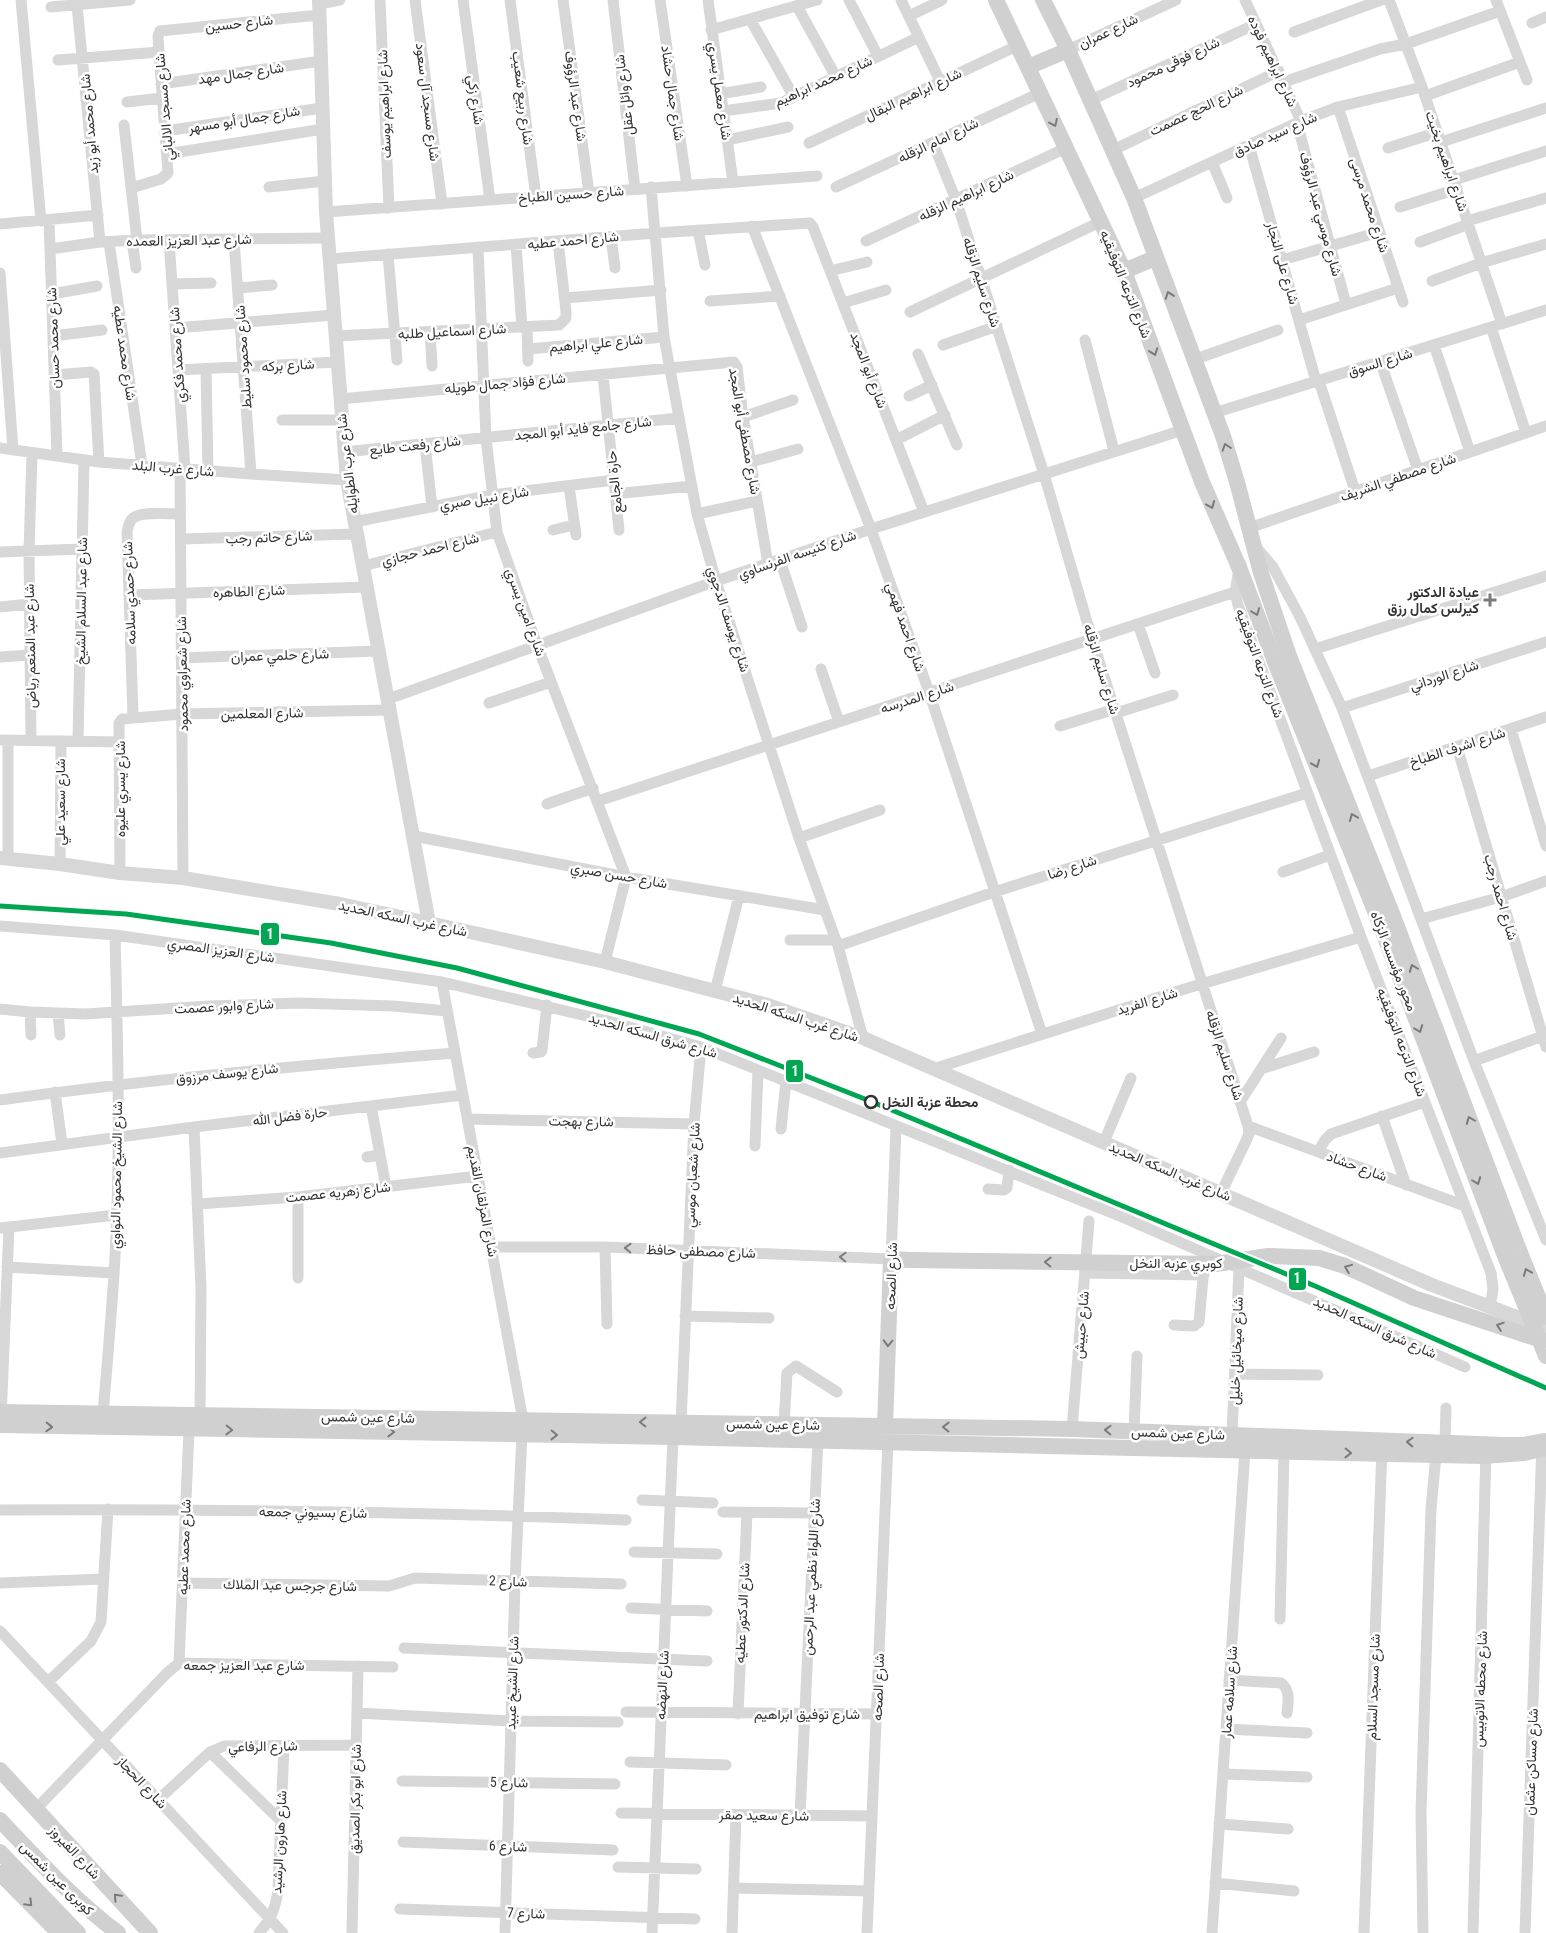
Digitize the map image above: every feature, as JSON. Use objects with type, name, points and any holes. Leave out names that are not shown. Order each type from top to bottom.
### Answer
[{"type":"main road","name":"شارع الترعه التوفيقيه","points":[[996,0],[1124,271],[1212,508],[1239,567]]},
{"type":"main road","points":[[1043,0],[1068,50],[1134,198],[1230,459],[1253,544]]},
{"type":"main road","points":[[1028,67],[1068,50]]},
{"type":"main road","points":[[1124,271],[1155,258]]},
{"type":"main road","name":"محور مؤسسه الزكاه","points":[[1253,544],[1289,656],[1393,916],[1546,1317]]},
{"type":"main road","name":"محور مؤسسه الزكاه","points":[[1239,567],[1275,662],[1379,920],[1504,1256],[1546,1356]]},
{"type":"main road","name":"كوبري عزبه النخل","points":[[910,1260],[1216,1264],[1268,1256],[1318,1258],[1345,1266],[1414,1298],[1546,1342]]},
{"type":"main road","name":"شارع مصطفى حافظ","points":[[891,1259],[910,1260]]},
{"type":"main road","name":"شارع الصحه","points":[[887,1434],[891,1259]]},
{"type":"main road","name":"شارع عين شمس","points":[[1,1419],[103,1414],[196,1425]]},
{"type":"main road","name":"شارع عين شمس","points":[[1,1419],[196,1425],[677,1430],[818,1440],[887,1434],[1072,1429],[1382,1440],[1440,1449],[1545,1443]]},
{"type":"main road","name":"شارع عين شمس","points":[[677,1430],[784,1425],[887,1434],[1291,1452]]},
{"type":"main road","points":[[1291,1452],[1440,1449],[1483,1456],[1524,1453],[1545,1443]]},
{"type":"main road","points":[[1524,1453],[1546,1460]]},
{"type":"main road","name":"شارع الفيروز","points":[[0,1770],[150,1933]]},
{"type":"main road","name":"كوبرى عين شمس","points":[[0,1820],[66,1890],[118,1933]]},
{"type":"main road","name":"كوبرى عين شمس","points":[[0,1852],[78,1933]]},
{"type":"main road","points":[[0,1873],[59,1933]]},
{"type":"street","name":"شارع محمد حسان","points":[[21,0],[45,220],[50,249],[57,456]]},
{"type":"street","points":[[52,7],[130,0]]},
{"type":"street","name":"شارع حسين","points":[[160,31],[319,6],[340,0]]},
{"type":"street","name":"شارع ابراهيم يوسف","points":[[380,0],[388,208]]},
{"type":"street","name":"شارع مسجد آل سعود","points":[[415,0],[442,204]]},
{"type":"street","name":"شارع زكي","points":[[463,0],[490,200]]},
{"type":"street","name":"شارع ربيع شعيب","points":[[510,0],[536,197]]},
{"type":"street","name":"شارع عبد الرؤوف","points":[[563,0],[588,193]]},
{"type":"street","name":"شارع وائل عقل","points":[[613,0],[636,189]]},
{"type":"street","name":"شارع جمال حشاد","points":[[660,0],[687,186]]},
{"type":"street","name":"شارع معمل يسري","points":[[708,0],[733,182]]},
{"type":"street","points":[[711,30],[816,0]]},
{"type":"street","points":[[849,0],[878,56]]},
{"type":"street","points":[[901,0],[940,81]]},
{"type":"street","points":[[909,16],[942,0]]},
{"type":"street","name":"شارع عمران","points":[[1068,50],[1176,0]]},
{"type":"street","points":[[1294,32],[1381,0]]},
{"type":"street","name":"شارع ابراهيم بخيت","points":[[1389,0],[1424,92],[1482,263],[1496,326],[1526,433]]},
{"type":"street","name":"شارع ابراهيم فوده","points":[[1247,1],[1282,77],[1299,122]]},
{"type":"street","name":"شارع محمد أبو زيد","points":[[77,5],[98,215],[105,242]]},
{"type":"street","name":"شارع عرب الطوايله","points":[[319,6],[326,212],[347,480],[429,923]]},
{"type":"street","points":[[797,6],[836,77]]},
{"type":"street","points":[[1498,6],[1526,80]]},
{"type":"street","name":"شارع الحج عصمت","points":[[1113,150],[1282,77],[1380,49],[1406,44],[1498,6]]},
{"type":"street","points":[[1532,23],[1546,17]]},
{"type":"street","points":[[750,19],[794,97]]},
{"type":"street","name":"شارع فوقى محمود","points":[[1090,100],[1256,24]]},
{"type":"street","name":"شارع مسجد الالباني","points":[[131,188],[166,176],[169,170],[161,84],[158,36],[160,31]]},
{"type":"street","name":"شارع محمد ابراهيم","points":[[723,111],[774,105],[919,37]]},
{"type":"street","name":"شارع ابراهيم البقال","points":[[809,143],[1017,46]]},
{"type":"street","points":[[58,60],[159,52]]},
{"type":"street","name":"شارع جمال مهد","points":[[161,84],[321,61]]},
{"type":"street","name":"شارع سيد صادق","points":[[1134,198],[1299,122],[1338,107],[1424,92],[1520,62]]},
{"type":"street","points":[[720,94],[761,87]]},
{"type":"street","name":"شارع امام الزقله","points":[[836,187],[1040,93]]},
{"type":"street","points":[[127,102],[162,98]]},
{"type":"street","name":"شارع محمد مرسى","points":[[1338,107],[1402,302]]},
{"type":"street","name":"شارع جمال أبو مسهر","points":[[165,131],[322,108]]},
{"type":"street","points":[[1388,148],[1439,137],[1546,108]]},
{"type":"street","name":"شارع موسي عبد الرؤوف","points":[[1299,122],[1346,304]]},
{"type":"street","points":[[124,125],[131,188],[136,268]]},
{"type":"street","points":[[727,140],[788,127]]},
{"type":"street","points":[[167,154],[323,130]]},
{"type":"street","name":"شارع سليم الزقله","points":[[932,142],[956,200],[997,326],[1044,474],[1092,639],[1248,1126]]},
{"type":"street","name":"شارع على النجار","points":[[1249,145],[1299,320],[1355,491]]},
{"type":"street","name":"شارع ابراهيم الزقله","points":[[866,242],[1066,148]]},
{"type":"street","points":[[1400,207],[1455,184],[1546,151]]},
{"type":"street","points":[[1212,162],[1227,198]]},
{"type":"street","name":"شارع حسين الطباخ","points":[[326,212],[817,176]]},
{"type":"street","points":[[269,187],[325,180]]},
{"type":"street","name":"شارع يوسف الدجوي","points":[[651,187],[664,337],[697,514],[716,581],[799,838],[837,943],[863,1038]]},
{"type":"street","points":[[1420,242],[1468,223],[1546,198]]},
{"type":"street","points":[[0,224],[98,215]]},
{"type":"street","name":"شارع احمد عطيه","points":[[330,259],[807,222],[814,227]]},
{"type":"street","points":[[910,312],[1100,222]]},
{"type":"street","name":"شارع احمد فهمي","points":[[752,226],[872,529],[929,692],[1042,1034]]},
{"type":"street","name":"شارع أبو المجد","points":[[814,227],[924,512]]},
{"type":"street","points":[[698,230],[705,265]]},
{"type":"street","points":[[1282,260],[1379,232]]},
{"type":"street","points":[[611,237],[615,268]]},
{"type":"street","name":"شارع عبد العزيز العمده","points":[[50,249],[135,240],[328,238]]},
{"type":"street","name":"شارع محمود سليط","points":[[234,240],[251,474]]},
{"type":"street","name":"شارع محمد فكري","points":[[170,241],[182,469]]},
{"type":"street","points":[[558,241],[565,298],[660,290]]},
{"type":"street","name":"شارع محمد عطيه","points":[[105,242],[142,465]]},
{"type":"street","points":[[516,244],[528,361]]},
{"type":"street","points":[[1432,281],[1482,263],[1546,244]]},
{"type":"street","name":"شارع امين يسري","points":[[478,247],[486,438],[496,532],[626,877]]},
{"type":"street","points":[[388,254],[397,360]]},
{"type":"street","points":[[830,271],[867,262]]},
{"type":"street","points":[[0,273],[13,450]]},
{"type":"street","points":[[172,284],[211,283]]},
{"type":"street","points":[[238,288],[272,285]]},
{"type":"street","points":[[52,294],[96,286]]},
{"type":"street","points":[[1299,320],[1398,288]]},
{"type":"street","points":[[843,303],[886,290]]},
{"type":"street","points":[[710,301],[780,296]]},
{"type":"street","name":"شارع اسماعيل طلبه","points":[[336,336],[559,325],[566,318],[565,298]]},
{"type":"street","name":"شارع السوق","points":[[1214,414],[1546,310]]},
{"type":"street","points":[[175,328],[334,315]]},
{"type":"street","points":[[943,345],[997,326]]},
{"type":"street","points":[[53,336],[102,330]]},
{"type":"street","points":[[1193,360],[1278,330]]},
{"type":"street","points":[[430,332],[432,366]]},
{"type":"street","name":"شارع علي ابراهيم","points":[[528,349],[664,337]]},
{"type":"street","points":[[1085,340],[1114,451]]},
{"type":"street","points":[[1434,345],[1470,452]]},
{"type":"street","points":[[918,354],[957,445]]},
{"type":"street","name":"شارع بركه","points":[[178,370],[337,362]]},
{"type":"street","name":"شارع مصطفى أبو المجد","points":[[670,368],[734,362],[768,564]]},
{"type":"street","points":[[1380,362],[1418,470]]},
{"type":"street","name":"شارع فؤاد جمال طويله","points":[[340,399],[670,368]]},
{"type":"street","points":[[206,369],[208,471]]},
{"type":"street","points":[[55,375],[90,372],[94,374],[99,462]]},
{"type":"street","name":"حارة الجامع","points":[[603,375],[618,530]]},
{"type":"street","points":[[909,396],[932,385]]},
{"type":"street","points":[[743,417],[793,400]]},
{"type":"street","points":[[896,440],[945,415]]},
{"type":"street","name":"شارع جامع فايد أبو المجد","points":[[486,438],[679,418]]},
{"type":"street","points":[[282,420],[342,420]]},
{"type":"street","name":"شارع مصطفي الشريف","points":[[1249,528],[1546,426]]},
{"type":"street","name":"شارع كنيسه الفرنساوي","points":[[389,705],[537,645],[716,581],[924,512],[1182,430]]},
{"type":"street","name":"شارع رفعت طايع","points":[[344,452],[486,438]]},
{"type":"street","points":[[425,444],[432,507]]},
{"type":"street","name":"شارع غرب البلد","points":[[0,448],[99,462],[347,480]]},
{"type":"street","points":[[750,462],[798,449]]},
{"type":"street","name":"شارع عبد المنعم رياض","points":[[30,740],[29,551],[32,453]]},
{"type":"street","name":"شارع عبد السلام الشيخ","points":[[78,741],[84,460]]},
{"type":"street","name":"شارع شعراوي محمود","points":[[182,469],[180,514],[183,878]]},
{"type":"street","name":"شارع نبيل صبري","points":[[356,528],[432,507],[492,495],[614,480]]},
{"type":"street","points":[[553,530],[575,530],[569,486]]},
{"type":"street","points":[[615,494],[692,486]]},
{"type":"street","points":[[697,514],[757,501]]},
{"type":"street","name":"شارع حمدي سلامه","points":[[133,717],[127,532],[133,518],[142,514],[180,514]]},
{"type":"street","name":"شارع حاتم رجب","points":[[181,539],[356,528]]},
{"type":"street","name":"شارع احمد حجازي","points":[[363,566],[496,532]]},
{"type":"street","points":[[1253,544],[1273,567],[1315,649],[1342,708],[1474,1061],[1546,1240]]},
{"type":"street","points":[[0,552],[82,549]]},
{"type":"street","points":[[780,560],[802,627]]},
{"type":"street","name":"شارع الترعه التوفيقيه","points":[[1239,567],[1235,592],[1238,605],[1330,855],[1491,1273],[1493,1289],[1490,1308]]},
{"type":"street","points":[[1315,649],[1546,576]]},
{"type":"street","name":"شارع الطاهره","points":[[130,595],[367,587]]},
{"type":"street","name":"شارع المدرسه","points":[[598,802],[1235,592]]},
{"type":"street","points":[[0,606],[29,604]]},
{"type":"street","points":[[1138,624],[1155,673]]},
{"type":"street","name":"شارع الورداني","points":[[1342,708],[1546,642]]},
{"type":"street","name":"شارع حلمي عمران","points":[[181,658],[378,651]]},
{"type":"street","points":[[0,657],[30,655]]},
{"type":"street","points":[[821,669],[839,722]]},
{"type":"street","points":[[489,704],[551,682]]},
{"type":"street","points":[[1060,726],[1173,695]]},
{"type":"street","name":"شارع المعلمين","points":[[133,717],[389,705]]},
{"type":"street","name":"شارع يسري عليوه","points":[[120,873],[119,722],[124,718],[133,717]]},
{"type":"street","name":"شارع اشرف الطباخ","points":[[1368,776],[1546,717]]},
{"type":"street","points":[[1511,729],[1546,846]]},
{"type":"street","points":[[4,858],[4,740],[119,742]]},
{"type":"street","name":"شارع سعيد علي","points":[[60,864],[61,741]]},
{"type":"street","name":"شارع احمد رجب","points":[[1457,746],[1545,1039]]},
{"type":"street","points":[[547,804],[593,788]]},
{"type":"street","name":"شارع رضا","points":[[790,940],[837,943],[1307,793]]},
{"type":"street","points":[[799,838],[880,810]]},
{"type":"street","name":"شارع حسن صبري","points":[[414,836],[626,877],[825,910]]},
{"type":"street","points":[[1283,872],[1330,855]]},
{"type":"street","name":"شارع غرب السكه الحديد","points":[[4,858],[120,873],[183,878],[340,904],[604,962],[768,1005],[863,1038],[1432,1285],[1546,1328]]},
{"type":"street","points":[[604,962],[626,877]]},
{"type":"street","points":[[1421,919],[1546,881]]},
{"type":"street","points":[[715,991],[739,896]]},
{"type":"street","name":"شارع العزيز المصري","points":[[0,926],[115,935],[442,982]]},
{"type":"street","name":"شارع الشيخ محمود النواوي","points":[[103,1414],[114,1273],[116,1215],[118,1084],[115,935]]},
{"type":"street","name":"شارع الفريد","points":[[933,1069],[1361,936]]},
{"type":"street","name":"شارع شرق السكه الحديد","points":[[442,982],[608,1021],[702,1047],[896,1127],[1009,1170],[1206,1253],[1465,1366]]},
{"type":"street","name":"شارع المزلقان القديم","points":[[442,982],[492,1247],[522,1427]]},
{"type":"street","name":"شارع وابور عصمت","points":[[0,1009],[58,1014],[299,1003],[393,1006],[447,1011]]},
{"type":"street","points":[[533,1053],[541,1052],[542,1050],[547,1006]]},
{"type":"street","points":[[30,1012],[31,1035]]},
{"type":"street","points":[[58,1014],[60,1035]]},
{"type":"street","points":[[1240,1102],[1281,1038]]},
{"type":"street","points":[[1474,1061],[1545,1039]]},
{"type":"street","name":"شارع شعبان موسي","points":[[677,1430],[685,1316],[694,1124],[702,1047]]},
{"type":"street","points":[[1262,1069],[1314,1052]]},
{"type":"street","name":"شارع يوسف مرزوق","points":[[0,1100],[118,1084],[266,1068],[455,1053]]},
{"type":"street","points":[[755,1146],[758,1070]]},
{"type":"street","points":[[1104,1142],[1130,1078]]},
{"type":"street","points":[[781,1129],[786,1081]]},
{"type":"street","points":[[55,1092],[62,1144]]},
{"type":"street","name":"حارة فضل الله","points":[[0,1153],[194,1127],[463,1096]]},
{"type":"street","points":[[1318,1152],[1331,1134],[1425,1102]]},
{"type":"street","points":[[371,1106],[386,1187]]},
{"type":"street","points":[[1382,1116],[1406,1185]]},
{"type":"street","name":"شارع بهجت","points":[[468,1119],[694,1124]]},
{"type":"street","points":[[1221,1193],[1249,1134],[1248,1126]]},
{"type":"street","name":"شارع حشاد","points":[[1248,1126],[1465,1206]]},
{"type":"street","name":"شارع محمد عطيه","points":[[179,1663],[185,1510],[196,1425],[201,1288],[194,1127]]},
{"type":"street","name":"شارع الصحه","points":[[891,1259],[896,1127]]},
{"type":"street","points":[[367,1157],[380,1155]]},
{"type":"street","points":[[988,1189],[1004,1190],[1007,1188],[1009,1170]]},
{"type":"street","name":"شارع زهريه عصمت","points":[[197,1204],[298,1197],[478,1176]]},
{"type":"street","points":[[298,1197],[298,1278]]},
{"type":"street","points":[[1,1419],[3,1319],[7,1267],[4,1228],[116,1215]]},
{"type":"street","name":"شارع حبيش","points":[[1072,1429],[1089,1221]]},
{"type":"street","name":"شارع مصطفى حافظ","points":[[492,1247],[605,1247],[891,1259]]},
{"type":"street","points":[[605,1247],[607,1324]]},
{"type":"street","points":[[1174,1325],[1194,1326],[1199,1322],[1206,1253]]},
{"type":"street","points":[[7,1267],[114,1273]]},
{"type":"street","name":"شارع ميخائيل خليل","points":[[1232,1435],[1239,1268]]},
{"type":"street","points":[[1085,1273],[1204,1275]]},
{"type":"street","points":[[685,1316],[769,1318]]},
{"type":"street","points":[[1134,1431],[1137,1356]]},
{"type":"street","points":[[784,1425],[787,1373],[790,1369],[796,1366],[838,1392]]},
{"type":"street","points":[[1235,1374],[1318,1375]]},
{"type":"street","points":[[1423,1933],[1422,1792],[1431,1509],[1446,1408]]},
{"type":"street","name":"شارع الشيخ عبيد","points":[[505,1933],[515,1582],[522,1427]]},
{"type":"street","name":"شارع النهضه","points":[[652,1933],[670,1501],[677,1430]]},
{"type":"street","name":"شارع الصحه","points":[[868,1933],[887,1434]]},
{"type":"street","name":"شارع اللواء نظمي عبد الرحمن","points":[[800,1815],[818,1440]]},
{"type":"street","name":"شارع مسجد السلام","points":[[1364,1933],[1382,1440]]},
{"type":"street","name":"شارع مساكن عثمان","points":[[1525,1933],[1545,1443]]},
{"type":"street","name":"شارع محطه الاتوبيس","points":[[1473,1933],[1486,1445]]},
{"type":"street","name":"شارع سلامه عمار","points":[[1212,1933],[1245,1451]]},
{"type":"street","points":[[1280,1619],[1291,1452]]},
{"type":"street","points":[[642,1500],[713,1503]]},
{"type":"street","name":"شارع بسيوني جمعه","points":[[0,1510],[185,1510],[518,1515],[626,1520]]},
{"type":"street","points":[[48,1682],[91,1641],[101,1622],[108,1510]]},
{"type":"street","points":[[723,1512],[814,1513]]},
{"type":"street","name":"شارع الدكتور عطيه","points":[[738,1714],[747,1513]]},
{"type":"street","points":[[634,1552],[717,1554]]},
{"type":"street","name":"شارع 2","points":[[397,1584],[415,1578],[621,1584]]},
{"type":"street","points":[[0,1583],[103,1579]]},
{"type":"street","name":"شارع جرجس عبد الملاك","points":[[182,1583],[380,1586],[397,1584]]},
{"type":"street","points":[[631,1608],[707,1611]]},
{"type":"street","name":"شارع الحجاز","points":[[0,1631],[283,1933]]},
{"type":"street","points":[[404,1648],[707,1661]]},
{"type":"street","name":"شارع عبد العزيز جمعه","points":[[36,1809],[102,1739],[179,1663],[393,1667]]},
{"type":"street","name":"شارع ابو بكر الصديق","points":[[352,1933],[358,1666]]},
{"type":"street","points":[[1229,1680],[1281,1683],[1285,1686],[1288,1694],[1288,1712]]},
{"type":"street","name":"شارع توفيق ابراهيم","points":[[626,1712],[877,1714]]},
{"type":"street","points":[[357,1713],[511,1721],[618,1722]]},
{"type":"street","points":[[1226,1729],[1307,1734]]},
{"type":"street","name":"شارع الرفاعي","points":[[159,1799],[210,1752],[224,1746],[357,1745]]},
{"type":"street","name":"شارع هارون الرشيد","points":[[259,1933],[270,1920],[276,1904],[278,1891],[284,1746]]},
{"type":"street","points":[[210,1752],[281,1821]]},
{"type":"street","points":[[630,1762],[726,1765]]},
{"type":"street","points":[[1223,1774],[1306,1777]]},
{"type":"street","name":"شارع 5","points":[[402,1781],[615,1784]]},
{"type":"street","name":"شارع سعيد صقر","points":[[621,1813],[872,1816]]},
{"type":"street","points":[[732,1933],[736,1815]]},
{"type":"street","points":[[1219,1824],[1288,1829]]},
{"type":"street","name":"شارع 6","points":[[403,1842],[613,1850]]},
{"type":"street","points":[[618,1867],[696,1869]]},
{"type":"street","points":[[1215,1883],[1294,1891]]},
{"type":"street","points":[[734,1888],[869,1891]]},
{"type":"street","name":"شارع 7","points":[[400,1908],[696,1919]]},
{"type":"transit line","name":"1","points":[[0,906],[126,914],[331,943],[457,968],[699,1034],[870,1101],[1315,1286],[1546,1388]]},
{"type":"place","name":"عيادة الدكتور كيرلس كمال رزق","points":[[1490,600]]},
{"type":"place","name":"محطة عزبة النخل","points":[[871,1102]]}]
